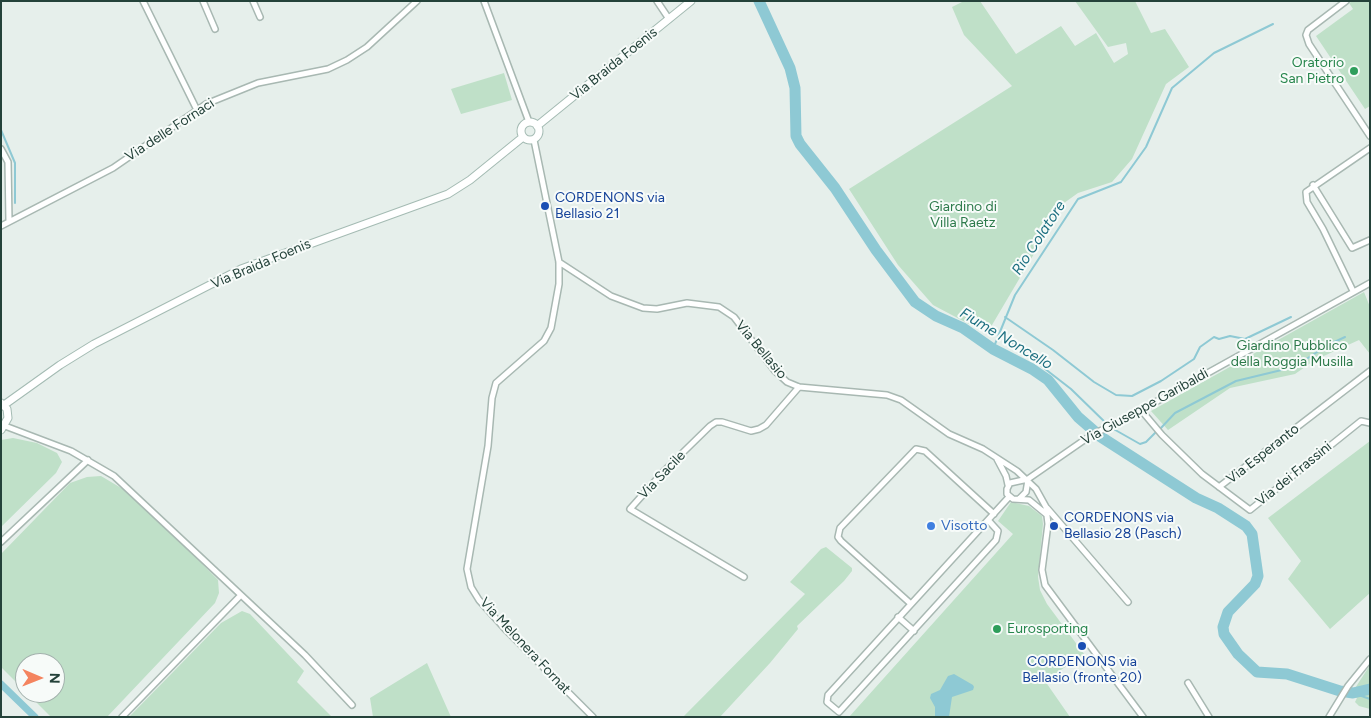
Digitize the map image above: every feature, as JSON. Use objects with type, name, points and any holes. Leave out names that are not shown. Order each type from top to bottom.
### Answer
[{"type":"street","points":[[143,1],[197,110]]},
{"type":"street","points":[[204,1],[216,29]]},
{"type":"street","points":[[253,1],[260,17]]},
{"type":"street","name":"Via delle Fornaci","points":[[1,226],[113,168],[197,110],[258,83],[328,69],[347,60],[367,47],[417,1]]},
{"type":"street","points":[[484,1],[529,122],[536,126],[539,132],[534,140],[560,262]]},
{"type":"street","points":[[657,1],[669,19]]},
{"type":"street","name":"Via Braida Foenis","points":[[536,126],[691,1]]},
{"type":"street","points":[[1346,1],[1308,30],[1306,35],[1309,44],[1370,136]]},
{"type":"street","points":[[529,122],[521,128],[523,137],[534,140]]},
{"type":"street","name":"Via Braida Foenis","points":[[3,428],[8,414],[3,404],[94,344],[241,269],[448,194],[470,180],[523,137]]},
{"type":"street","points":[[1353,291],[1323,229],[1307,202],[1306,192],[1313,185],[1370,148]]},
{"type":"street","points":[[1,149],[8,162],[10,221]]},
{"type":"street","points":[[1313,185],[1352,248],[1370,240]]},
{"type":"street","name":"Via Bellasio","points":[[560,262],[612,296],[643,308],[657,309],[686,303],[719,307],[734,317],[776,371],[787,382],[799,387],[888,395],[901,400],[949,434],[996,456],[1028,480],[1046,507],[1128,602]]},
{"type":"street","name":"Via Melonera Fornat","points":[[560,262],[556,306],[551,328],[544,341],[496,383],[492,398],[488,446],[467,569],[471,587],[479,600],[507,631],[593,717]]},
{"type":"street","name":"Via Giuseppe Garibaldi","points":[[1028,480],[1101,429],[1141,410],[1370,283]]},
{"type":"street","name":"Via Esperanto","points":[[1141,410],[1162,435],[1202,474],[1219,487],[1370,371]]},
{"type":"street","name":"Via Sacile","points":[[744,576],[630,509],[665,470],[710,426],[716,422],[722,422],[751,431],[759,429],[766,425],[799,387]]},
{"type":"street","name":"Via dei Frassini","points":[[1219,487],[1250,510],[1361,421],[1370,423]]},
{"type":"street","points":[[3,428],[71,451],[114,476],[305,655],[352,705]]},
{"type":"street","points":[[910,604],[841,541],[838,537],[840,528],[916,448],[925,451],[994,514]]},
{"type":"street","points":[[996,456],[1006,476],[1008,485],[1006,489],[1010,497]]},
{"type":"street","points":[[1,542],[88,460]]},
{"type":"street","points":[[1008,485],[1016,480],[1028,480],[1026,492],[1019,499]]},
{"type":"street","points":[[1010,497],[1029,500],[1047,515]]},
{"type":"street","points":[[988,520],[998,532],[996,540],[839,712],[827,702],[828,695],[910,604],[988,520],[1010,497]]},
{"type":"street","name":"Via Bellasio","points":[[1046,507],[1047,515],[1042,570],[1046,585],[1143,717]]},
{"type":"street","points":[[122,717],[241,595]]},
{"type":"street","points":[[898,618],[914,631]]},
{"type":"street","points":[[1329,717],[1348,686],[1370,659]]},
{"type":"street","points":[[1188,683],[1209,717]]},
{"type":"green space","name":"Giardino di Villa Raetz","points":[[964,1],[980,1],[1016,54],[1061,26],[1075,46],[1096,33],[1114,63],[1128,54],[1126,43],[1108,47],[1075,1],[1135,1],[1151,33],[1165,29],[1189,67],[1166,84],[1132,159],[1112,182],[1078,193],[1064,203],[992,325],[982,331],[933,305],[898,265],[849,189],[1012,86],[964,35],[952,7]]},
{"type":"green space","name":"Oratorio San Pietro","points":[[1353,1],[1370,1],[1370,106],[1365,109],[1316,36],[1353,9],[1349,3]]},
{"type":"green space","points":[[504,73],[512,100],[461,114],[451,89]]},
{"type":"green space","name":"Giardino Pubblico della Roggia Musilla","points":[[1364,292],[1370,307],[1370,354],[1359,340],[1315,360],[1295,374],[1230,388],[1168,430],[1151,411]]},
{"type":"green space","points":[[13,438],[37,443],[57,453],[62,462],[56,473],[1,527],[1,440]]},
{"type":"green space","points":[[1370,441],[1370,593],[1330,629],[1288,579],[1301,561],[1268,518]]},
{"type":"green space","points":[[101,476],[138,498],[218,580],[219,593],[215,603],[107,717],[51,717],[37,703],[65,703],[65,653],[15,653],[15,681],[1,667],[1,554],[70,483],[87,477]]},
{"type":"green space","name":"Eurosporting","points":[[1011,502],[1029,506],[1042,516],[1043,524],[1038,577],[1040,590],[1047,604],[1084,654],[1045,681],[1070,717],[849,717],[1013,534],[998,521]]},
{"type":"green space","points":[[826,547],[852,568],[852,571],[844,581],[797,626],[798,629],[770,663],[720,717],[683,717],[805,594],[790,582],[821,549]]},
{"type":"green space","points":[[242,611],[250,614],[304,671],[297,682],[332,717],[129,717],[221,623]]},
{"type":"green space","points":[[427,663],[451,717],[373,717],[370,698]]},
{"type":"green space","points":[[1370,665],[1370,709],[1359,706],[1355,702],[1357,698],[1350,696]]},
{"type":"water","points":[[954,674],[973,685],[973,690],[952,697],[949,717],[935,717],[935,707],[930,698],[931,694],[940,690],[948,676]]},
{"type":"waterway","name":"Fiume Noncello","points":[[759,1],[790,68],[795,88],[796,136],[800,144],[835,188],[876,250],[915,302],[936,316],[963,328],[993,349],[1032,369],[1048,380],[1078,417],[1101,437],[1196,498],[1218,508],[1246,526],[1252,534],[1258,576],[1255,584],[1228,612],[1223,627],[1224,634],[1238,654],[1257,672],[1287,674],[1340,691],[1353,693],[1370,689]]},
{"type":"waterway","name":"Rio Colatore","points":[[993,349],[1015,295],[1078,199],[1121,182],[1146,147],[1172,88],[1214,53],[1273,24]]},
{"type":"waterway","points":[[1,130],[15,163],[15,203]]},
{"type":"waterway","points":[[1005,317],[1053,350],[1094,382],[1116,395],[1132,396],[1161,381],[1194,359],[1200,347],[1214,337],[1219,339],[1230,336],[1245,339],[1291,317]]},
{"type":"waterway","points":[[1000,334],[1071,389],[1110,427],[1140,444],[1146,442],[1156,432]]},
{"type":"waterway","points":[[1160,429],[1175,413],[1236,381],[1294,367],[1328,345],[1345,337]]},
{"type":"waterway","points":[[1,684],[35,717]]},
{"type":"waterway","points":[[1353,693],[1370,699]]},
{"type":"place","name":"Oratorio San Pietro","points":[[1354,71]]},
{"type":"place","name":"CORDENONS via Bellasio 21","points":[[545,206]]},
{"type":"place","name":"Visotto","points":[[931,526]]},
{"type":"place","name":"CORDENONS via Bellasio 28 (Pasch)","points":[[1054,526]]},
{"type":"place","name":"Eurosporting","points":[[997,629]]},
{"type":"place","name":"CORDENONS via Bellasio (fronte 20)","points":[[1082,646]]}]
